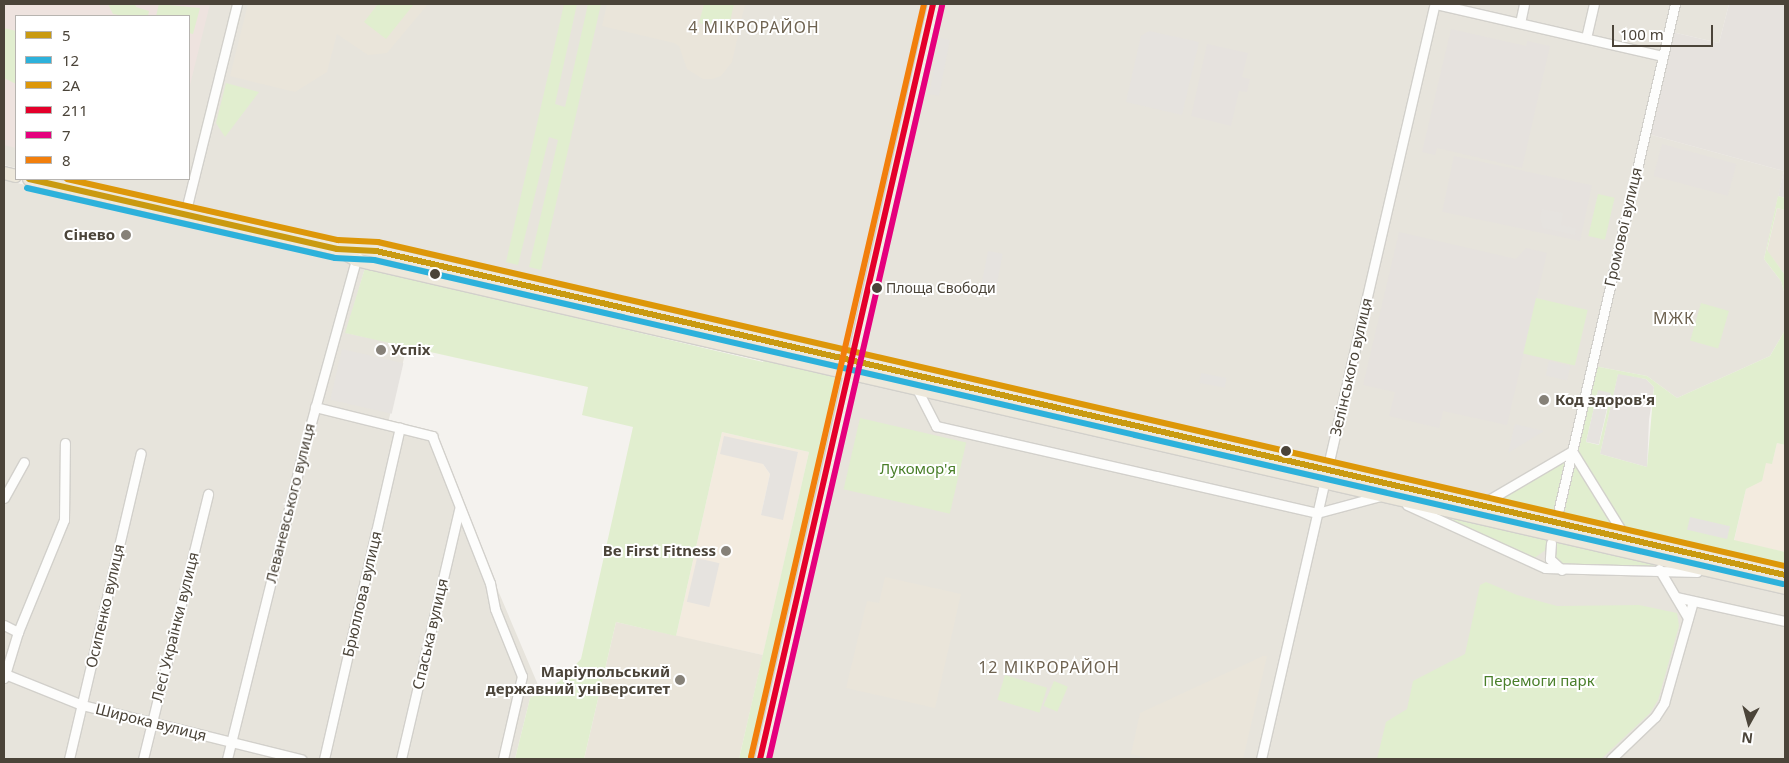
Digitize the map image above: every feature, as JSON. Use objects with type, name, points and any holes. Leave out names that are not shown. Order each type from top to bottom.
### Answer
[{"type":"highway","points":[[33,180],[337,248],[359,248],[1785,575]]},
{"type":"highway","points":[[337,248],[356,260],[1785,588]]},
{"type":"highway","points":[[849,374],[852,360]]},
{"type":"highway","name":"Зелінського вулиця","points":[[1324,483],[1327,470]]},
{"type":"main road","points":[[852,360],[933,4]]},
{"type":"main road","points":[[760,759],[849,374]]},
{"type":"street","points":[[185,214],[237,4]]},
{"type":"street","points":[[1435,4],[1663,56]]},
{"type":"street","name":"Зелінського вулиця","points":[[1327,470],[1435,4]]},
{"type":"street","points":[[1520,23],[1524,4]]},
{"type":"street","points":[[1586,38],[1594,4]]},
{"type":"street","name":"Громової вулиця","points":[[1559,508],[1675,4]]},
{"type":"street","name":"Леваневського вулиця","points":[[227,759],[315,407],[359,248]]},
{"type":"street","points":[[917,389],[936,426],[1317,513],[1380,496]]},
{"type":"street","points":[[315,407],[432,436],[459,509],[490,583],[495,609],[522,676],[503,759]]},
{"type":"street","name":"Брюллова вулиця","points":[[324,759],[400,428]]},
{"type":"street","points":[[4,676],[18,632],[64,520],[65,443]]},
{"type":"street","points":[[1480,505],[1572,451],[1626,538]]},
{"type":"street","name":"Осипенко вулиця","points":[[69,759],[141,453]]},
{"type":"street","points":[[4,498],[24,462]]},
{"type":"street","name":"Зелінського вулиця","points":[[1261,759],[1324,483]]},
{"type":"street","name":"Лесі Українки вулиця","points":[[143,759],[208,494]]},
{"type":"street","points":[[1394,499],[1526,562],[1564,571],[1713,572]]},
{"type":"street","name":"Спаська вулиця","points":[[401,759],[459,509]]},
{"type":"street","points":[[1526,562],[1541,560],[1550,548],[1555,566],[1564,571]]},
{"type":"street","points":[[1652,558],[1688,618]]},
{"type":"street","points":[[1676,597],[1785,621]]},
{"type":"street","points":[[1611,759],[1655,717],[1664,704],[1693,600]]},
{"type":"street","points":[[4,626],[18,632]]},
{"type":"street","name":"Широка вулиця","points":[[4,676],[82,705],[301,759]]},
{"type":"shaded area","points":[[4,4],[928,4],[850,354],[67,180],[190,180],[190,15],[15,15],[15,168],[4,165]]},
{"type":"shaded area","points":[[4,4],[210,4],[190,85],[190,15],[15,15],[15,148],[4,145]]},
{"type":"shaded area","points":[[248,4],[428,4],[387,53],[368,55],[337,34],[327,72],[295,92],[230,76]]},
{"type":"shaded area","points":[[607,4],[745,4],[732,62],[721,76],[703,79],[687,69],[679,46],[674,43],[602,26]]},
{"type":"shaded area","points":[[937,4],[1431,4],[1325,462],[857,356]]},
{"type":"shaded area","points":[[1438,4],[1671,4],[1569,449],[1483,500],[1332,464]]},
{"type":"shaded area","points":[[1678,4],[1729,4],[1719,43],[1672,32]]},
{"type":"shaded area","points":[[1729,4],[1785,4],[1785,198],[1778,196],[1784,171],[1648,134],[1672,32],[1719,43]]},
{"type":"shaded area","points":[[1451,29],[1526,46],[1527,41],[1550,46],[1522,168],[1437,148],[1435,155],[1422,152]]},
{"type":"shaded area","points":[[1149,31],[1199,42],[1182,115],[1126,102],[1141,36]]},
{"type":"shaded area","points":[[940,38],[950,40],[939,96],[929,94]]},
{"type":"shaded area","points":[[1207,44],[1248,53],[1242,77],[1250,79],[1247,92],[1239,91],[1231,126],[1191,116]]},
{"type":"shaded area","points":[[1648,134],[1784,171],[1764,259],[1781,281],[1785,295],[1784,332],[1770,356],[1677,398],[1647,376],[1594,366]]},
{"type":"shaded area","points":[[1662,144],[1736,164],[1728,196],[1653,176]]},
{"type":"shaded area","points":[[1454,156],[1592,185],[1580,241],[1442,212]]},
{"type":"shaded area","points":[[4,180],[342,257],[365,268],[346,333],[407,346],[388,423],[436,435],[463,508],[541,692],[530,698],[515,759],[4,759]]},
{"type":"shaded area","points":[[1777,208],[1785,210],[1785,275],[1767,251]]},
{"type":"shaded area","points":[[1542,209],[1563,213],[1561,225],[1576,228],[1575,235],[1543,228],[1540,218]]},
{"type":"shaded area","points":[[1399,232],[1516,259],[1526,248],[1547,253],[1507,425],[1443,411],[1439,428],[1389,416],[1395,392],[1363,385]]},
{"type":"shaded area","points":[[988,251],[1003,254],[996,289],[981,286]]},
{"type":"shaded area","points":[[342,349],[403,363],[392,414],[330,400]]},
{"type":"shaded area","points":[[1549,361],[1570,366],[1567,381],[1546,376]]},
{"type":"shaded area","points":[[1201,373],[1227,378],[1225,388],[1199,383]]},
{"type":"shaded area","points":[[1618,373],[1646,379],[1654,387],[1649,420],[1647,467],[1600,454]]},
{"type":"shaded area","points":[[852,379],[1319,488],[1257,759],[764,759]]},
{"type":"shaded area","points":[[1598,390],[1611,393],[1599,445],[1586,442]]},
{"type":"shaded area","points":[[1515,424],[1544,431],[1508,453]]},
{"type":"shaded area","points":[[722,432],[809,452],[763,655],[676,636]],"holes":[[[798,453],[761,515],[770,474],[763,464]]]},
{"type":"shaded area","points":[[724,436],[798,452],[783,520],[761,515],[770,474],[763,464],[720,454]]},
{"type":"shaded area","points":[[1777,443],[1785,445],[1785,552],[1734,541],[1746,489],[1766,462],[1772,463]]},
{"type":"shaded area","points":[[1326,489],[1785,595],[1785,759],[1265,759]]},
{"type":"shaded area","points":[[1690,517],[1730,526],[1727,539],[1687,530]]},
{"type":"shaded area","points":[[1708,546],[1785,564],[1783,574],[1706,556]]},
{"type":"shaded area","points":[[697,558],[719,563],[709,607],[687,602]]},
{"type":"shaded area","points":[[885,577],[961,594],[935,708],[846,688],[867,601],[879,603]]},
{"type":"shaded area","name":"Маріупольський державний університет","points":[[616,622],[763,655],[739,759],[584,759]]},
{"type":"shaded area","points":[[1263,656],[1267,656],[1243,759],[1152,759],[1131,754],[1140,713]]},
{"type":"green space","points":[[108,4],[135,4],[136,7],[149,11],[148,15],[113,14]]},
{"type":"green space","points":[[159,4],[200,8],[193,34],[190,33],[190,15],[156,15]]},
{"type":"green space","points":[[378,4],[414,4],[386,39],[364,22]]},
{"type":"green space","points":[[564,4],[577,4],[555,104],[565,107],[588,4],[601,4],[541,270],[529,267],[558,140],[549,137],[518,265],[506,262]]},
{"type":"green space","points":[[704,4],[734,4],[728,30],[699,23]]},
{"type":"green space","points":[[4,28],[15,31],[15,84],[4,78]]},
{"type":"green space","points":[[226,83],[259,92],[225,137],[216,123]]},
{"type":"green space","points":[[1598,194],[1615,198],[1605,240],[1588,236]]},
{"type":"green space","points":[[1778,196],[1785,198],[1785,210],[1777,208],[1767,250],[1785,275],[1785,295],[1781,281],[1764,259]]},
{"type":"green space","points":[[365,268],[763,362],[764,359],[844,377],[756,759],[739,759],[809,452],[722,432],[676,636],[616,622],[584,759],[515,759],[530,698],[560,681],[581,659],[633,427],[582,415],[588,387],[345,333]]},
{"type":"green space","points":[[1536,298],[1588,310],[1575,365],[1523,354]]},
{"type":"green space","points":[[1701,303],[1729,311],[1718,348],[1690,340]]},
{"type":"green space","points":[[1785,323],[1785,445],[1777,443],[1772,464],[1766,463],[1762,481],[1746,489],[1734,540],[1785,552],[1785,564],[1623,529],[1575,449],[1594,366],[1647,376],[1677,398],[1770,356],[1784,332]],"holes":[[[1618,374],[1646,379],[1654,387],[1647,467],[1600,454]],[[1598,391],[1611,394],[1599,445],[1586,442]]]},
{"type":"green space","name":"Лукомор'я","points":[[860,418],[966,443],[950,514],[844,489]]},
{"type":"green space","points":[[1567,457],[1555,511],[1503,499],[1501,495]]},
{"type":"green space","points":[[1573,459],[1611,521],[1608,523],[1561,512]]},
{"type":"green space","points":[[1428,513],[1549,540],[1547,549],[1533,559]]},
{"type":"green space","points":[[1554,541],[1653,564],[1656,569],[1566,568],[1553,558]]},
{"type":"green space","name":"Перемоги парк","points":[[1486,582],[1517,595],[1557,606],[1639,605],[1677,613],[1679,626],[1658,700],[1650,713],[1601,759],[1377,759],[1386,722],[1407,709],[1413,681],[1465,654],[1480,585]]},
{"type":"green space","points":[[1005,675],[1047,688],[1039,713],[997,700]]},
{"type":"green space","points":[[1054,681],[1068,687],[1057,712],[1043,706]]},
{"type":"transit line","name":"8","points":[[751,757],[924,4]]},
{"type":"transit line","name":"211","points":[[760,759],[933,4]]},
{"type":"transit line","name":"7","points":[[769,759],[942,6]]},
{"type":"transit line","name":"5","points":[[33,180],[337,249],[376,251],[1785,575]]},
{"type":"transit line","name":"2А","points":[[71,180],[338,240],[378,242],[1785,566]]},
{"type":"transit line","name":"12","points":[[27,188],[335,258],[374,260],[1783,584]]},
{"type":"place","name":"Сінево","points":[[126,235]]},
{"type":"place","name":"Площа Свободи","points":[[877,288]]},
{"type":"place","name":"Успіх","points":[[381,350]]},
{"type":"place","name":"Код здоров'я","points":[[1544,400]]},
{"type":"place","name":"Be First Fitness","points":[[726,551]]},
{"type":"place","name":"Маріупольський державний університет","points":[[680,680]]},
{"type":"district","name":"4 МІКРОРАЙОН","points":[[754,27]]},
{"type":"district","name":"МЖК","points":[[1674,318]]},
{"type":"district","name":"12 МІКРОРАЙОН","points":[[1049,667]]}]
